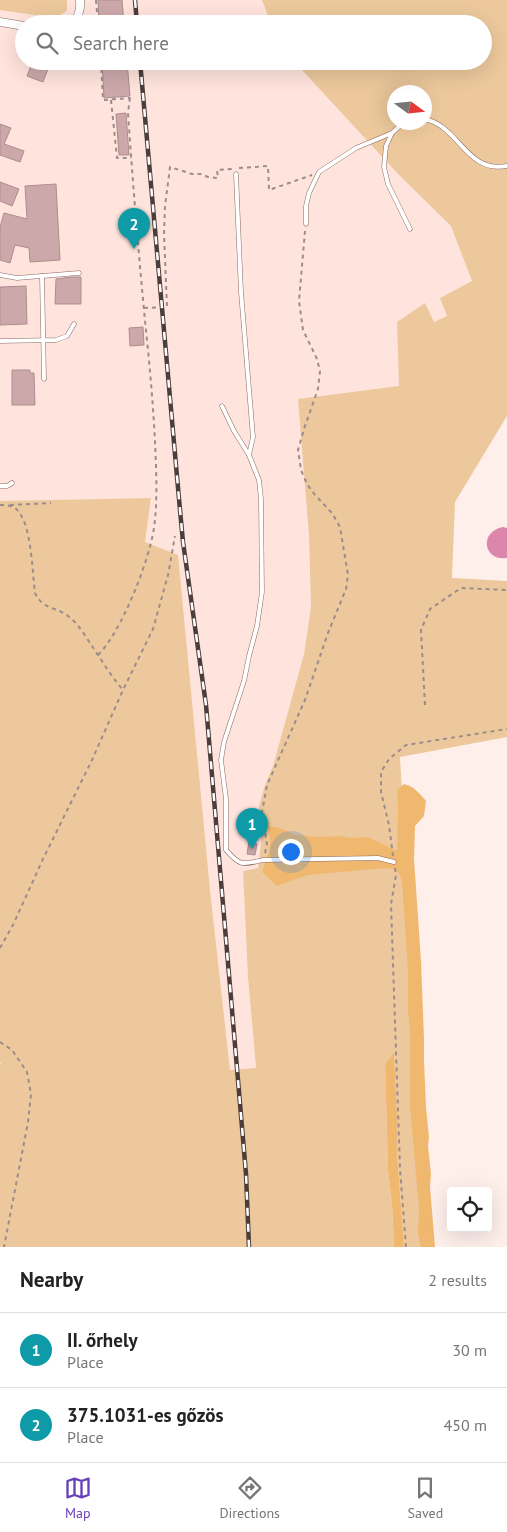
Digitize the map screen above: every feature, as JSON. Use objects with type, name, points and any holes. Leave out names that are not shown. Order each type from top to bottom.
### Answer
[{"type":"street","points":[[78,15],[80,0]]},
{"type":"street","points":[[0,22],[15,24]]},
{"type":"lane","points":[[432,121],[446,129],[471,157],[487,166],[507,166]]},
{"type":"lane","points":[[306,224],[306,206],[309,193],[318,172],[356,148],[395,130]]},
{"type":"lane","points":[[392,133],[386,146],[384,166],[388,184],[410,230]]},
{"type":"lane","points":[[236,174],[241,292],[253,437],[249,455]]},
{"type":"lane","points":[[0,275],[17,278],[79,273]]},
{"type":"lane","points":[[42,276],[44,379]]},
{"type":"lane","points":[[0,341],[56,340],[67,336],[74,324]]},
{"type":"lane","points":[[222,406],[234,431],[249,455],[259,480],[262,592],[257,626],[244,681],[224,742],[221,760],[226,800],[226,850],[236,862],[244,864],[263,860],[378,858],[394,862]]},
{"type":"lane","points":[[0,486],[8,486],[12,483]]},
{"type":"path","points":[[96,0],[97,15]]},
{"type":"path","points":[[98,655],[104,649],[122,617],[137,583],[154,528],[156,500],[149,364],[128,113],[130,98],[103,100],[101,70]]},
{"type":"path","points":[[111,100],[117,158],[131,158]]},
{"type":"path","points":[[144,308],[167,307],[164,234],[165,206],[170,167],[192,174],[202,174],[218,178],[217,170],[268,166],[269,190],[318,172]]},
{"type":"path","points":[[263,860],[267,844],[262,812],[267,785],[305,700],[346,588],[348,576],[340,528],[332,513],[315,496],[307,484],[301,470],[298,450],[318,389],[320,372],[317,359],[303,330],[299,301],[306,224]]},
{"type":"path","points":[[0,505],[51,503]]},
{"type":"path","points":[[7,505],[16,509],[26,523],[35,592],[38,601],[69,616],[123,690]]},
{"type":"path","points":[[0,948],[13,925],[153,629],[168,575],[175,536]]},
{"type":"path","points":[[424,705],[421,630],[430,609],[461,588],[507,590]]},
{"type":"path","points":[[406,1247],[400,1169],[391,914],[396,875],[389,825],[381,792],[381,772],[389,759],[406,744],[507,729]]},
{"type":"path","points":[[0,1042],[12,1050],[27,1072],[31,1094],[28,1122],[4,1247]]},
{"type":"shaded area","points":[[0,0],[262,0],[268,15],[15,15],[15,70],[302,70],[398,174],[452,226],[472,281],[440,298],[447,316],[434,323],[425,303],[397,322],[400,386],[309,535],[311,607],[304,654],[273,766],[259,806],[262,834],[258,868],[243,871],[248,977],[256,1068],[230,1070],[210,890],[145,542],[151,498],[0,501]]},
{"type":"shaded area","points":[[0,0],[67,0],[67,10],[60,15],[34,15],[0,10]]},
{"type":"shaded area","points":[[262,0],[507,0],[507,416],[455,502],[452,578],[507,581],[507,737],[400,757],[428,1247],[404,1247],[397,1152],[394,1054],[385,1064],[388,1171],[394,1247],[0,1247],[0,501],[151,498],[145,542],[178,555],[210,890],[230,1070],[256,1068],[248,977],[243,871],[258,868],[262,834],[259,806],[273,766],[304,654],[311,607],[309,535],[298,399],[399,386],[397,322],[425,303],[434,322],[447,316],[440,298],[472,281],[451,226],[398,174],[302,70],[492,70],[492,15],[268,15]]},
{"type":"shaded area","points":[[503,527],[507,528],[507,558],[499,558],[493,556],[489,551],[487,540],[495,530]]},
{"type":"shaded area","points":[[404,784],[414,789],[426,801],[424,816],[415,826],[414,859],[421,961],[426,1107],[431,1174],[430,1187],[435,1247],[421,1247],[418,1234],[419,1209],[410,1105],[408,970],[402,881],[399,873],[393,869],[386,868],[307,875],[277,886],[262,872],[270,845],[267,826],[305,836],[368,837],[397,851],[397,790]]},
{"type":"shaded area","points":[[394,1053],[397,1152],[404,1247],[394,1247],[388,1171],[385,1064]]},
{"type":"building","points":[[98,0],[122,0],[123,15],[99,15]]},
{"type":"building","points":[[29,70],[48,70],[43,82],[27,76]]},
{"type":"building","points":[[102,70],[128,70],[130,96],[104,98]]},
{"type":"building","points":[[126,113],[129,155],[119,155],[116,114]]},
{"type":"building","points":[[0,124],[11,128],[4,144],[24,151],[20,162],[0,155]]},
{"type":"building","points":[[0,182],[19,189],[12,206],[0,201]]},
{"type":"building","points":[[56,184],[60,260],[30,262],[29,248],[15,245],[10,263],[0,260],[0,227],[4,213],[27,219],[25,186]]},
{"type":"building","points":[[81,277],[81,304],[55,304],[56,279]]},
{"type":"building","points":[[26,286],[27,324],[0,325],[0,287]]},
{"type":"building","points":[[143,327],[144,345],[130,346],[129,328]]},
{"type":"building","points":[[12,370],[30,370],[30,373],[34,373],[35,405],[12,405]]},
{"type":"building","points":[[249,842],[257,844],[255,855],[247,854]]},
{"type":"railway","points":[[135,0],[136,15]]},
{"type":"railway","points":[[141,70],[183,542],[206,705],[246,1174],[249,1247]]},
{"type":"place","name":"375.1031-es gőzös","points":[[134,249]]},
{"type":"place","name":"II. őrhely","points":[[252,849]]}]
